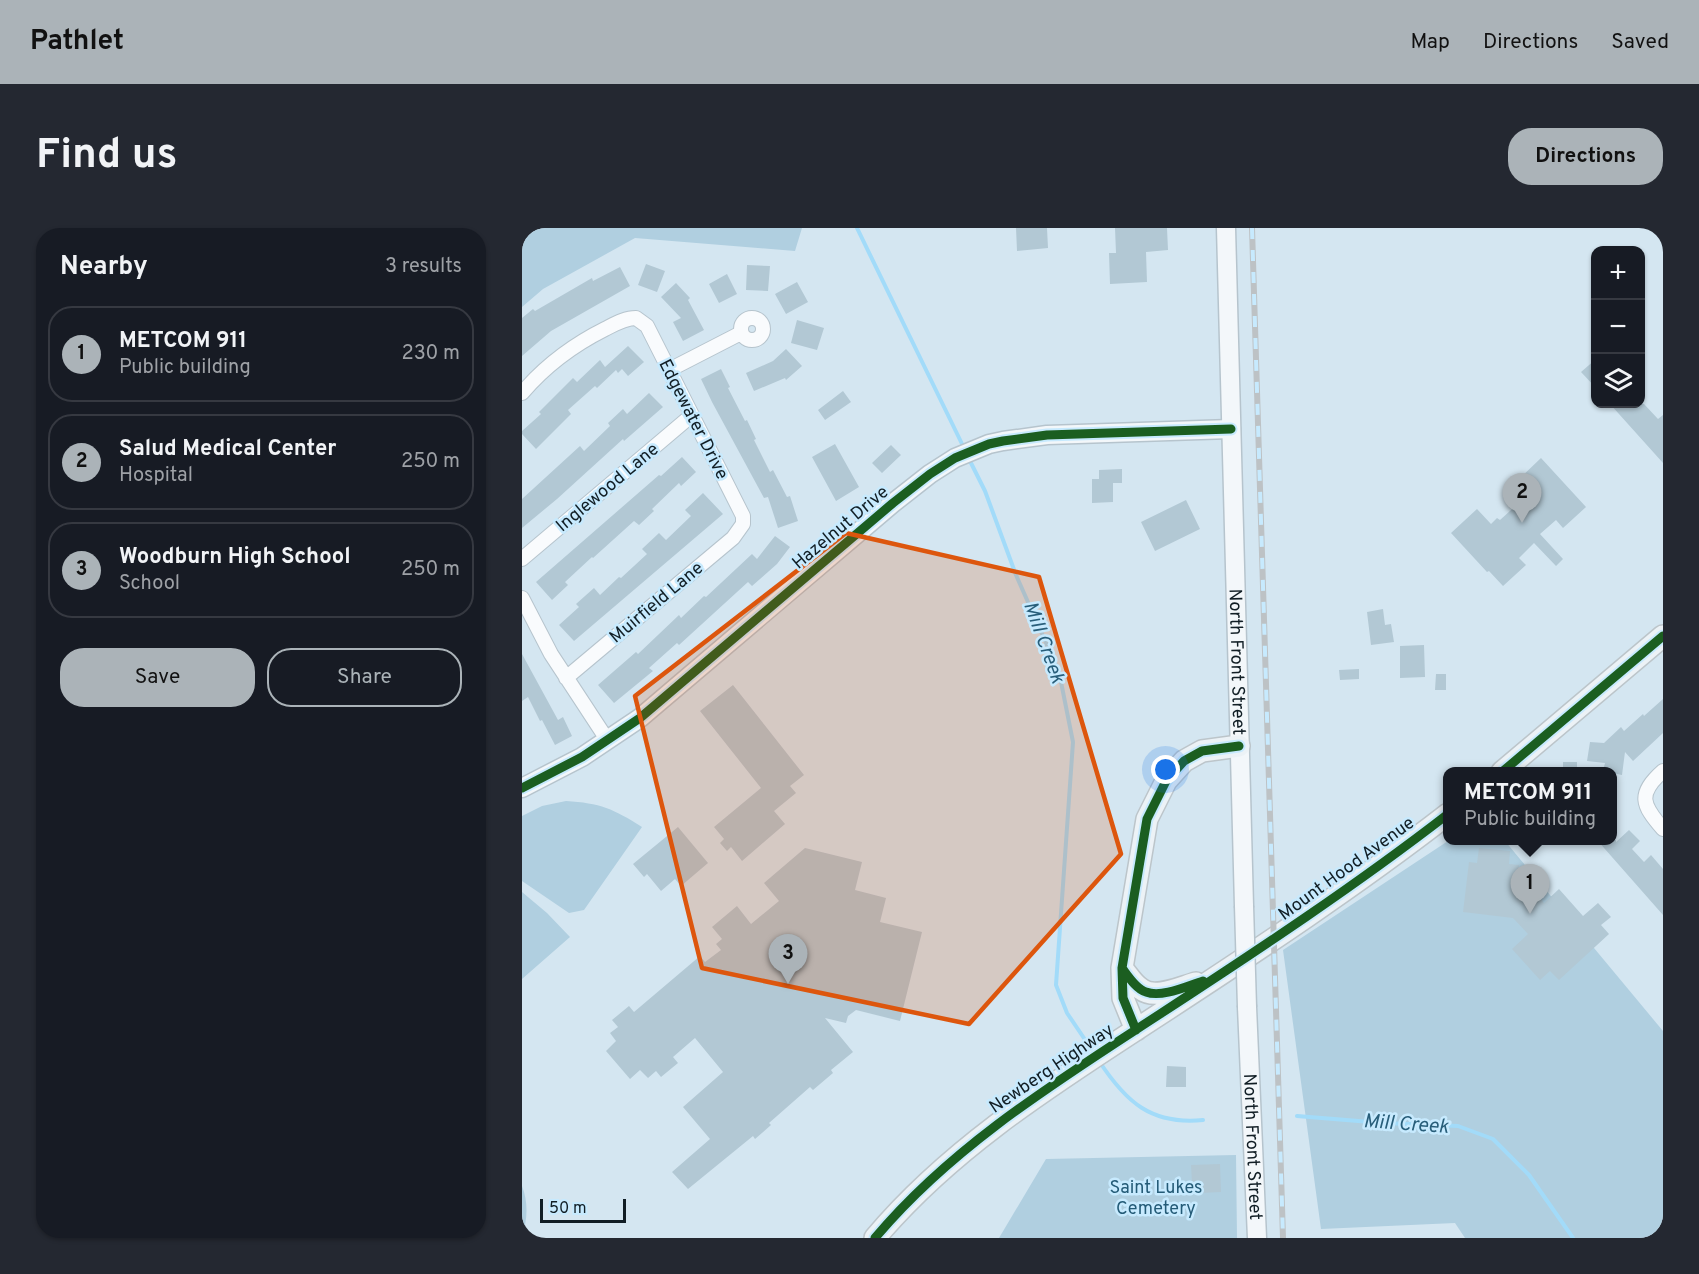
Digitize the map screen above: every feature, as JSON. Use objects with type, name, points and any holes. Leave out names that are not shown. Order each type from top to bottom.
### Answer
[{"type":"main road","name":"North Front Street","points":[[1226,228],[1247,1007],[1257,1238]]},
{"type":"main road","name":"Hazelnut Drive","points":[[522,788],[608,741],[663,700],[893,503],[930,474],[956,458],[978,448],[1014,439],[1047,435],[1232,429]]},
{"type":"main road","points":[[1507,767],[1663,636]]},
{"type":"main road","points":[[1136,1030],[1123,998],[1122,968],[1144,829],[1155,799],[1172,773],[1189,757],[1210,750],[1239,746]]},
{"type":"main road","name":"Mount Hood Avenue","points":[[1263,948],[1443,818]]},
{"type":"main road","name":"Newberg Highway","points":[[875,1238],[921,1188],[1016,1111],[1263,948]]},
{"type":"main road","points":[[1122,968],[1140,989],[1153,993],[1217,977]]},
{"type":"street","name":"Edgewater Drive","points":[[522,393],[558,357],[622,321],[636,318],[646,326],[669,370],[740,508],[743,524]]},
{"type":"street","points":[[669,370],[741,333]]},
{"type":"street","name":"Inglewood Lane","points":[[522,559],[692,415]]},
{"type":"street","name":"Muirfield Lane","points":[[567,678],[733,538],[743,524]]},
{"type":"street","points":[[522,598],[548,649],[608,741]]},
{"type":"street","points":[[1663,771],[1648,787],[1645,800],[1651,815],[1663,829]]},
{"type":"highlighted area","points":[[846,533],[1039,577],[1121,854],[969,1024],[702,968],[635,696]]},
{"type":"green space","points":[[522,228],[802,228],[795,251],[635,238],[543,289],[522,307]]},
{"type":"green space","points":[[566,801],[588,803],[606,808],[642,827],[584,910],[569,913],[522,881],[522,816],[542,806]]},
{"type":"green space","points":[[1443,844],[1508,845],[1663,1031],[1663,1238],[1465,1238],[1455,1223],[1321,1229],[1283,950]]},
{"type":"green space","points":[[522,892],[570,937],[522,979]]},
{"type":"green space","name":"Saint Lukes Cemetery","points":[[1236,1155],[1237,1238],[999,1238],[1046,1159]]},
{"type":"green space","points":[[522,1186],[526,1199],[526,1212],[522,1238]]},
{"type":"building","points":[[1016,228],[1047,228],[1048,248],[1017,251]]},
{"type":"building","points":[[1115,228],[1167,228],[1168,250],[1146,252],[1147,282],[1110,284],[1109,253],[1116,253]]},
{"type":"building","points":[[646,264],[665,271],[657,292],[638,285]]},
{"type":"building","points":[[747,265],[770,266],[768,291],[746,290]]},
{"type":"building","points":[[620,267],[630,286],[551,331],[522,356],[522,318],[533,309],[535,311],[592,278],[593,281]]},
{"type":"building","points":[[727,274],[737,294],[719,303],[709,284]]},
{"type":"building","points":[[797,282],[808,302],[786,314],[775,294]]},
{"type":"building","points":[[676,283],[690,298],[688,300],[704,330],[683,341],[673,322],[681,318],[661,297]]},
{"type":"building","points":[[797,320],[824,328],[817,350],[791,343]]},
{"type":"building","points":[[628,346],[644,362],[628,376],[622,369],[618,373],[616,370],[597,388],[595,386],[568,410],[571,414],[536,449],[522,434],[522,431],[541,414],[539,412],[573,378],[577,382],[600,360],[605,367]]},
{"type":"building","points":[[786,349],[802,366],[786,380],[785,378],[754,391],[746,373],[773,361]]},
{"type":"building","points":[[1591,363],[1591,383],[1581,372]]},
{"type":"building","points":[[721,369],[730,387],[728,388],[745,421],[747,420],[770,472],[773,470],[787,497],[790,496],[798,521],[778,528],[768,497],[764,498],[712,402],[701,379]]},
{"type":"building","points":[[843,391],[851,402],[825,420],[818,410]]},
{"type":"building","points":[[649,393],[663,407],[522,528],[522,499],[580,446],[584,451],[610,426],[608,423],[623,409],[627,414]]},
{"type":"building","points":[[1645,405],[1658,419],[1663,415],[1663,463],[1614,408],[1645,408]]},
{"type":"building","points":[[835,444],[859,487],[836,501],[812,457]]},
{"type":"building","points":[[891,445],[901,455],[882,473],[872,463]]},
{"type":"building","points":[[682,457],[696,472],[681,486],[679,483],[639,525],[634,521],[592,557],[565,582],[568,585],[552,600],[536,582]]},
{"type":"building","points":[[1541,458],[1586,507],[1563,528],[1556,520],[1540,534],[1563,559],[1556,566],[1534,543],[1519,558],[1526,565],[1503,586],[1451,533],[1477,509],[1491,524],[1497,518],[1500,520],[1531,492],[1519,479]]},
{"type":"building","points":[[1122,469],[1122,483],[1113,483],[1113,502],[1092,503],[1092,479],[1099,479],[1099,470]]},
{"type":"building","points":[[703,493],[723,514],[574,641],[559,625],[579,607],[576,604],[594,588],[600,595],[619,577],[621,578],[647,554],[642,549],[659,533],[666,540],[691,516],[685,510]]},
{"type":"building","points":[[1186,500],[1200,529],[1155,551],[1141,522]]},
{"type":"building","points":[[775,536],[790,547],[777,564],[752,586],[748,582],[679,645],[677,643],[649,668],[653,671],[614,703],[598,685],[636,652],[638,654],[679,615],[681,618],[704,596],[706,597],[752,554],[757,559]]},
{"type":"building","points":[[1383,609],[1385,625],[1391,624],[1394,642],[1371,645],[1367,612]]},
{"type":"building","points":[[1424,645],[1425,677],[1400,678],[1400,646]]},
{"type":"building","points":[[522,654],[558,720],[563,717],[572,736],[555,745],[528,697],[522,701]]},
{"type":"building","points":[[1359,669],[1359,679],[1340,680],[1339,670]]},
{"type":"building","points":[[1436,674],[1446,674],[1446,690],[1435,690]]},
{"type":"building","points":[[733,685],[804,775],[790,786],[796,793],[774,811],[785,824],[742,861],[731,847],[727,851],[720,843],[724,839],[714,827],[761,788],[700,711]]},
{"type":"building","points":[[1663,699],[1663,733],[1633,761],[1625,752],[1622,775],[1617,774],[1617,767],[1604,767],[1605,763],[1587,761],[1590,742],[1604,743],[1621,727],[1624,731],[1643,714],[1644,716]]},
{"type":"building","points":[[1563,762],[1577,762],[1577,767],[1563,767]]},
{"type":"building","points":[[678,827],[708,863],[681,886],[675,879],[661,891],[647,874],[644,877],[633,864]]},
{"type":"building","points":[[1629,830],[1640,841],[1632,849],[1644,862],[1651,855],[1663,869],[1663,915],[1601,845],[1617,845],[1617,841]]},
{"type":"building","points":[[805,848],[862,862],[855,890],[886,898],[880,922],[922,932],[900,1021],[856,1010],[848,1016],[846,1023],[825,1018],[853,1052],[831,1070],[833,1073],[813,1090],[810,1087],[769,1123],[771,1125],[755,1139],[753,1136],[688,1189],[672,1172],[710,1139],[683,1107],[723,1072],[695,1038],[673,1057],[678,1063],[661,1077],[656,1071],[648,1078],[640,1070],[630,1079],[606,1051],[616,1041],[610,1033],[618,1027],[612,1020],[629,1006],[634,1012],[700,956],[705,962],[721,950],[716,944],[722,939],[712,927],[737,906],[751,924],[779,901],[764,883]]},
{"type":"building","points":[[1479,848],[1510,851],[1509,864],[1519,865],[1516,889],[1534,891],[1544,903],[1559,889],[1583,916],[1598,903],[1611,917],[1601,925],[1609,934],[1559,980],[1550,971],[1540,980],[1512,949],[1528,934],[1513,918],[1463,912],[1469,862],[1477,863]]},
{"type":"building","points":[[1167,1066],[1186,1067],[1186,1087],[1166,1087]]},
{"type":"building","points":[[1220,1164],[1221,1192],[1200,1193],[1200,1182],[1192,1183],[1191,1165]]},
{"type":"waterway","name":"Mill Creek","points":[[857,228],[964,448]]},
{"type":"waterway","name":"Mill Creek","points":[[968,457],[985,491],[1016,575],[1059,672],[1073,742],[1056,985],[1067,1013],[1092,1050]]},
{"type":"waterway","name":"Mill Creek","points":[[1099,1061],[1119,1088],[1142,1108],[1169,1119],[1203,1120]]},
{"type":"waterway","name":"Mill Creek","points":[[1297,1116],[1458,1126],[1493,1139],[1529,1175],[1573,1238]]},
{"type":"railway","points":[[1252,228],[1283,1238]]},
{"type":"cycle path","points":[[522,788],[582,757],[640,718],[893,503],[955,458],[989,444],[1047,435],[1231,429]]},
{"type":"cycle path","points":[[1508,767],[1663,636]]},
{"type":"cycle path","points":[[1136,1030],[1123,998],[1122,968],[1147,819],[1166,781],[1184,761],[1202,751],[1239,746]]},
{"type":"cycle path","points":[[875,1238],[905,1204],[938,1173],[1009,1116],[1046,1089],[1306,917],[1443,818]]},
{"type":"cycle path","points":[[1122,968],[1139,988],[1152,993],[1174,991],[1203,981]]},
{"type":"place","name":"Salud Medical Center","points":[[1522,523]]},
{"type":"place","name":"METCOM 911","points":[[1530,914]]},
{"type":"place","name":"Woodburn High School","points":[[788,984]]}]
